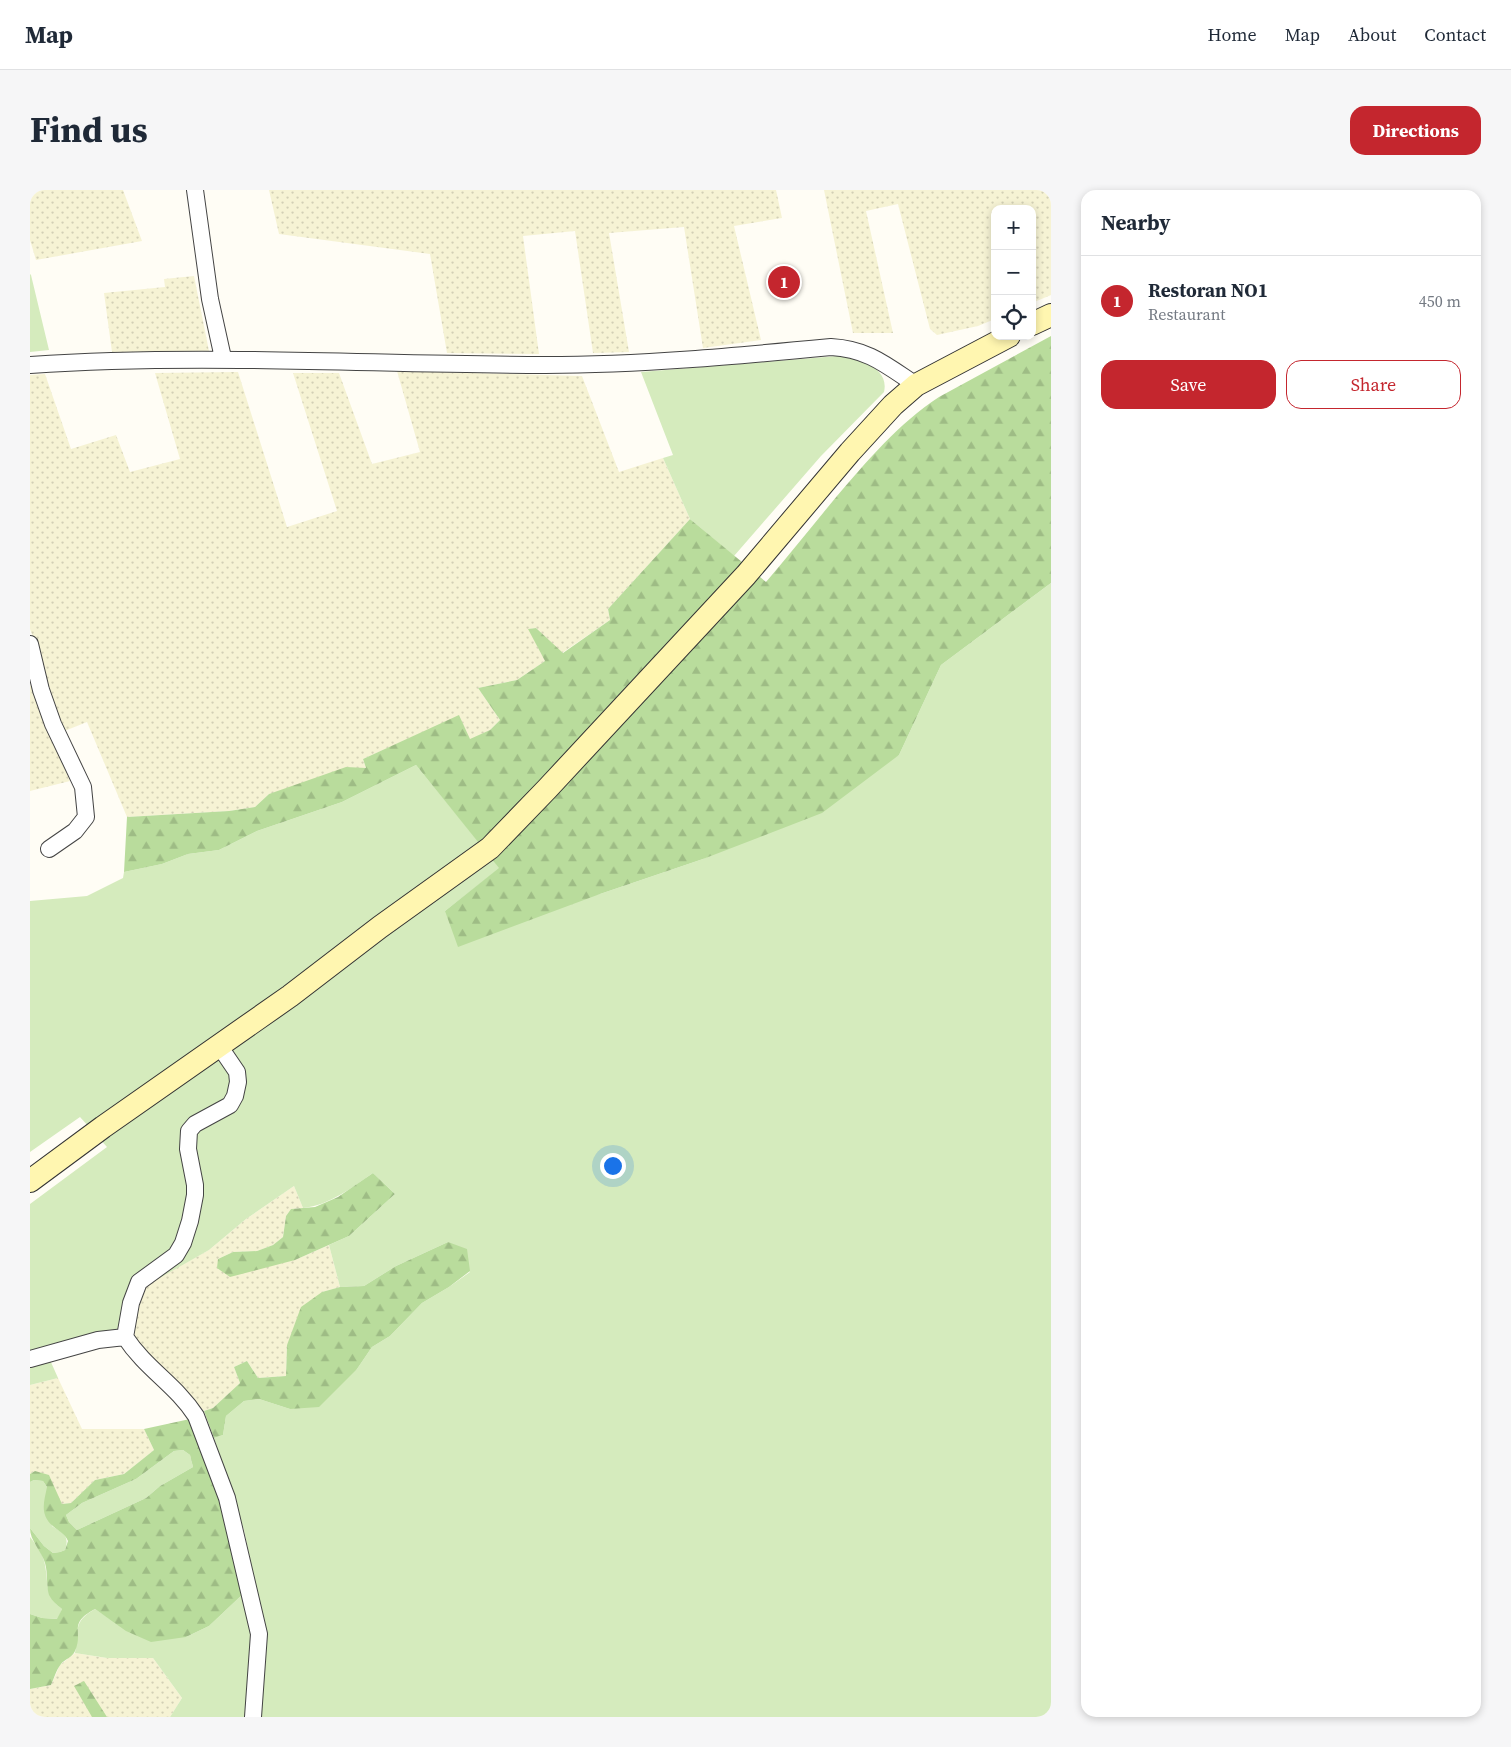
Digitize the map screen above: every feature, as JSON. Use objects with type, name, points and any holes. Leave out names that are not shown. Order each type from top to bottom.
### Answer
[{"type":"main road","points":[[1036,322],[1051,315]]},
{"type":"main road","points":[[30,1181],[220,1047],[490,848],[548,789],[746,575],[874,425],[916,385],[1001,340]]},
{"type":"street","points":[[195,190],[210,299],[223,358]]},
{"type":"street","points":[[30,365],[223,358],[546,365],[671,361],[838,348],[859,351],[870,356],[916,385]]},
{"type":"street","points":[[30,644],[41,690],[53,724],[83,787],[86,817],[76,831],[49,849]]},
{"type":"street","points":[[124,1338],[131,1303],[139,1282],[176,1255],[183,1243],[190,1221],[195,1190],[188,1149],[189,1131],[195,1124],[230,1105],[235,1096],[238,1082],[237,1072],[220,1047]]},
{"type":"street","points":[[30,1359],[98,1340],[124,1338]]},
{"type":"street","points":[[124,1338],[146,1364],[172,1386],[196,1416],[227,1498],[259,1634],[253,1717]]},
{"type":"shaded area","points":[[30,190],[123,190],[142,241],[36,260],[30,240]]},
{"type":"shaded area","points":[[269,190],[776,190],[782,218],[734,226],[761,340],[703,348],[684,227],[609,233],[629,352],[593,353],[575,231],[523,236],[539,354],[447,353],[430,254],[279,234]]},
{"type":"shaded area","points":[[824,190],[1051,190],[1051,295],[1036,301],[1036,205],[991,205],[991,321],[978,326],[937,335],[930,329],[898,204],[866,211],[893,333],[853,333]]},
{"type":"shaded area","points":[[194,276],[209,351],[112,352],[104,293],[165,287],[164,279]]},
{"type":"shaded area","points":[[397,371],[582,376],[619,472],[663,458],[690,519],[608,609],[610,620],[562,653],[536,628],[529,629],[545,661],[517,680],[478,688],[500,720],[490,730],[470,740],[459,716],[363,759],[366,768],[269,794],[255,807],[229,811],[127,817],[87,722],[62,732],[49,697],[40,656],[30,629],[30,375],[45,374],[71,449],[116,435],[130,472],[180,459],[155,373],[238,372],[287,527],[337,511],[293,373],[339,373],[372,464],[420,452]]},
{"type":"shaded area","points":[[33,685],[51,736],[70,781],[30,791],[30,686]]},
{"type":"shaded area","points":[[294,1186],[303,1208],[291,1209],[286,1216],[283,1237],[273,1245],[257,1251],[233,1252],[218,1259],[295,1260],[329,1245],[340,1287],[322,1292],[287,1345],[286,1376],[258,1378],[247,1361],[234,1367],[240,1383],[213,1408],[204,1411],[137,1343],[134,1336],[142,1288],[209,1250],[246,1219]]},
{"type":"shaded area","points":[[58,1378],[82,1429],[144,1429],[154,1450],[124,1474],[95,1480],[71,1503],[62,1504],[35,1471],[30,1474],[30,1385]]},
{"type":"shaded area","points":[[75,1653],[107,1658],[153,1658],[182,1698],[170,1717],[30,1717],[30,1689],[51,1685],[60,1665]]},
{"type":"green space","points":[[31,275],[49,350],[30,352]]},
{"type":"green space","points":[[1051,336],[1051,583],[941,665],[899,755],[822,813],[703,859],[600,894],[458,947],[445,911],[499,868],[416,765],[342,802],[257,831],[219,850],[188,854],[162,864],[124,872],[127,817],[229,811],[255,807],[269,794],[346,767],[366,768],[363,759],[459,715],[470,739],[490,730],[500,720],[478,688],[517,680],[545,661],[528,629],[536,628],[563,653],[610,620],[608,609],[690,519],[766,582],[860,469],[897,430],[939,397]]},
{"type":"green space","points":[[838,356],[854,359],[877,370],[882,376],[884,392],[821,456],[734,556],[690,519],[663,458],[673,455],[641,372]]},
{"type":"green space","points":[[1051,583],[1051,1717],[261,1717],[264,1627],[244,1530],[214,1438],[223,1435],[226,1416],[244,1401],[259,1399],[290,1409],[357,1369],[372,1347],[390,1336],[422,1303],[470,1272],[448,1242],[396,1266],[364,1286],[340,1287],[329,1245],[349,1236],[395,1194],[373,1173],[331,1200],[303,1208],[294,1186],[246,1219],[209,1250],[142,1288],[135,1328],[30,1352],[30,1204],[107,1147],[80,1117],[30,1152],[30,901],[87,896],[123,878],[124,872],[162,864],[188,854],[219,850],[257,831],[342,802],[416,765],[500,868],[445,911],[600,894],[703,859],[899,755],[941,665]]},
{"type":"green space","points":[[373,1173],[395,1194],[349,1236],[295,1260],[230,1277],[217,1268],[218,1259],[233,1252],[257,1251],[273,1245],[283,1237],[286,1216],[291,1209],[315,1207],[338,1197]]},
{"type":"green space","points":[[448,1242],[467,1249],[470,1271],[449,1287],[422,1303],[390,1336],[372,1347],[357,1369],[319,1407],[290,1409],[259,1399],[244,1401],[226,1416],[223,1435],[214,1438],[204,1411],[213,1408],[240,1383],[234,1367],[247,1361],[258,1378],[286,1376],[287,1345],[301,1307],[322,1292],[340,1287],[364,1286],[396,1266]]},
{"type":"green space","points":[[50,1360],[58,1378],[30,1385],[30,1365]]},
{"type":"green space","points":[[190,1419],[221,1499],[244,1593],[209,1626],[186,1637],[151,1642],[126,1631],[95,1609],[81,1619],[75,1651],[73,1655],[59,1666],[51,1685],[30,1689],[30,1614],[42,1618],[57,1619],[62,1609],[49,1595],[45,1563],[30,1533],[30,1528],[44,1546],[53,1553],[65,1550],[68,1541],[49,1522],[44,1513],[47,1487],[43,1481],[34,1480],[30,1482],[30,1474],[35,1471],[49,1475],[62,1504],[71,1503],[95,1480],[124,1474],[154,1450],[144,1429]],"holes":[[[183,1450],[190,1455],[193,1467],[160,1486],[146,1498],[77,1530],[69,1522],[66,1515],[82,1503],[136,1479],[174,1451]]]},
{"type":"green space","points":[[183,1450],[190,1455],[193,1467],[160,1486],[146,1498],[77,1530],[69,1522],[66,1515],[82,1503],[136,1479],[174,1451]]},
{"type":"green space","points":[[34,1480],[43,1481],[47,1487],[52,1526],[66,1538],[65,1550],[53,1553],[44,1546],[30,1528],[30,1482]]},
{"type":"green space","points":[[30,1537],[43,1557],[47,1585],[52,1599],[62,1609],[58,1619],[42,1618],[30,1614]]},
{"type":"green space","points":[[244,1593],[252,1628],[248,1717],[170,1717],[182,1698],[153,1658],[107,1658],[75,1653],[80,1623],[83,1618],[95,1609],[110,1619],[186,1637],[209,1626]]},
{"type":"green space","points":[[84,1681],[107,1717],[92,1717],[74,1686]]},
{"type":"place","name":"Restoran NO1","points":[[784,282]]}]
